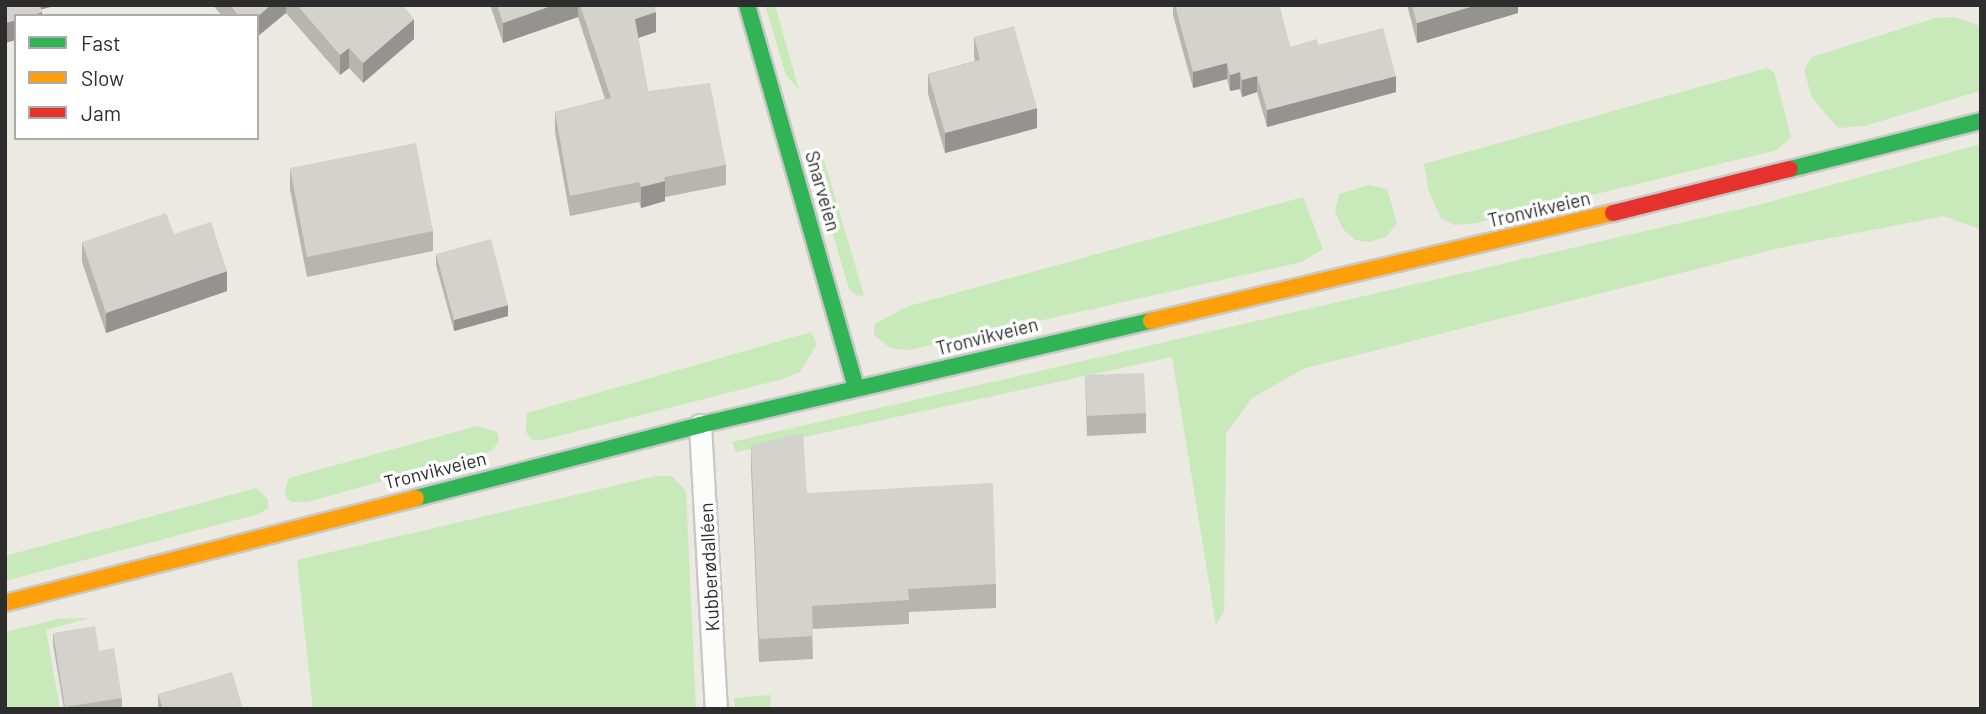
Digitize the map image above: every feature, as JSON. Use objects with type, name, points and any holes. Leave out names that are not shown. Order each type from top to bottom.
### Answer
[{"type":"street","name":"Snarveien","points":[[747,5],[856,388]]},
{"type":"street","name":"Tronvikveien","points":[[5,603],[699,425],[1600,217],[1981,121]]},
{"type":"lane","name":"Kubberødalléen","points":[[699,425],[716,709]]},
{"type":"green space","points":[[765,5],[775,5],[799,90],[786,75]]},
{"type":"green space","points":[[1954,17],[1981,26],[1979,91],[1865,126],[1838,128],[1812,98],[1804,70],[1812,57],[1935,18]]},
{"type":"green space","points":[[1767,68],[1774,72],[1791,137],[1777,150],[1477,223],[1454,225],[1441,218],[1429,192],[1424,164]]},
{"type":"green space","points":[[1981,144],[1981,230],[1944,216],[1784,247],[1305,368],[1252,398],[1226,433],[1224,611],[1216,625],[1172,357],[736,452],[732,442],[1758,205]]},
{"type":"green space","points":[[821,150],[864,295],[857,296],[849,289],[813,166],[813,153]]},
{"type":"green space","points":[[1369,185],[1387,189],[1397,223],[1386,237],[1369,242],[1355,240],[1343,229],[1335,212],[1339,194]]},
{"type":"green space","points":[[1303,197],[1323,249],[1302,262],[909,350],[890,348],[874,335],[874,324],[909,306]]},
{"type":"green space","points":[[811,332],[817,344],[800,372],[779,380],[543,440],[532,440],[526,432],[527,413]]},
{"type":"green space","points":[[477,426],[497,432],[499,442],[491,451],[307,502],[291,502],[284,494],[289,478]]},
{"type":"green space","points":[[656,476],[672,476],[686,491],[696,709],[313,709],[297,560]]},
{"type":"green space","points":[[256,488],[268,499],[268,508],[259,514],[5,581],[5,556]]},
{"type":"green space","points":[[90,618],[46,630],[60,709],[5,709],[5,632],[58,619]]},
{"type":"green space","points":[[771,695],[770,709],[735,709],[734,698]]},
{"type":"building","points":[[5,5],[40,5],[42,12],[14,14],[14,21],[5,23]]},
{"type":"building","points":[[230,5],[271,5],[259,15],[237,14]]},
{"type":"building","points":[[297,5],[403,5],[414,19],[363,63],[349,48],[340,55]]},
{"type":"building","points":[[497,5],[554,5],[503,23]]},
{"type":"building","points":[[580,5],[654,5],[656,12],[635,19],[648,91],[710,83],[726,165],[664,177],[665,181],[641,187],[639,182],[570,196],[555,112],[611,98]]},
{"type":"building","points":[[1175,5],[1279,5],[1290,47],[1317,39],[1318,45],[1383,28],[1396,76],[1267,110],[1257,76],[1242,80],[1240,72],[1230,75],[1227,63],[1193,72]]},
{"type":"building","points":[[1412,5],[1477,5],[1417,23]]},
{"type":"building","points":[[1014,26],[1037,108],[945,133],[928,74],[980,60],[974,37]]},
{"type":"building","points":[[416,143],[433,231],[307,257],[290,168]]},
{"type":"building","points":[[166,213],[174,234],[211,222],[227,271],[106,313],[82,242]]},
{"type":"building","points":[[491,239],[508,305],[454,320],[436,254]]},
{"type":"building","points":[[1144,373],[1146,413],[1087,416],[1085,375]]},
{"type":"building","points":[[803,433],[807,493],[993,483],[996,584],[908,589],[909,600],[812,606],[813,636],[759,639],[751,445]]},
{"type":"building","points":[[95,626],[99,651],[114,648],[122,698],[65,707],[53,633]]},
{"type":"building","points":[[232,672],[243,709],[163,709],[158,694]]},
{"type":"traffic: fast","points":[[747,5],[856,388]]},
{"type":"traffic: fast","points":[[1790,169],[1981,121]]},
{"type":"traffic: fast","points":[[416,498],[700,425],[1151,321]]},
{"type":"traffic: slow","points":[[1151,321],[1613,213]]},
{"type":"traffic: slow","points":[[5,603],[416,498]]},
{"type":"traffic: jam","points":[[1613,213],[1790,169]]}]
